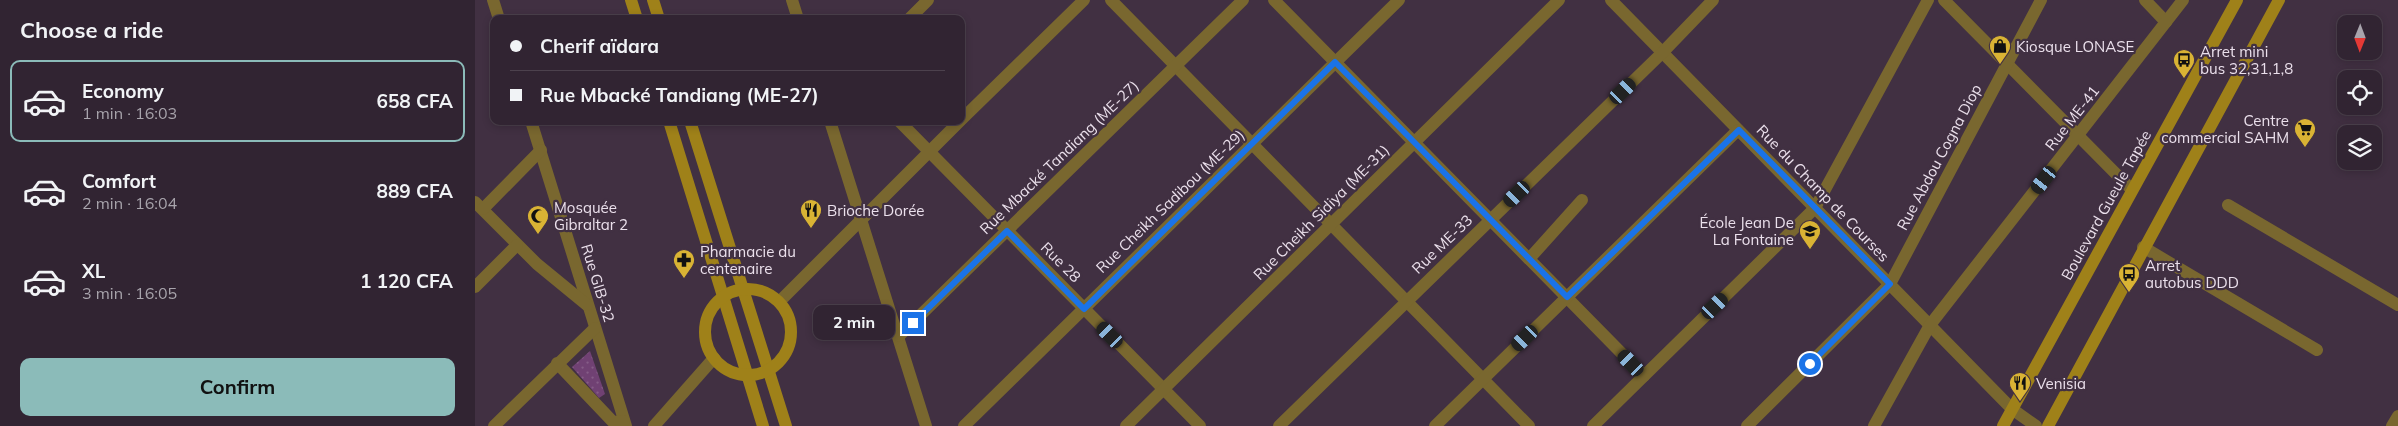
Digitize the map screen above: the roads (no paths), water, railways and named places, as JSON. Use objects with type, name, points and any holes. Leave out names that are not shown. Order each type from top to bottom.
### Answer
[{"type":"street","points":[[493,0],[498,15]]},
{"type":"street","points":[[631,0],[636,15]]},
{"type":"street","points":[[653,0],[658,15]]},
{"type":"street","points":[[792,0],[797,15]]},
{"type":"street","points":[[913,15],[928,0]]},
{"type":"street","points":[[965,117],[1084,0]]},
{"type":"street","points":[[1111,0],[1529,426]]},
{"type":"street","name":"Rue Mbacké Tandiang (ME-27)","points":[[899,336],[1243,0]]},
{"type":"street","points":[[1274,0],[1644,376]]},
{"type":"street","name":"Rue Cheikh Sadibou (ME-29)","points":[[964,426],[1399,0]]},
{"type":"street","name":"Rue Cheikh Sidiya (ME-31)","points":[[1126,426],[1559,0]]},
{"type":"street","name":"Rue du Champ de Courses","points":[[1611,0],[2012,409],[2036,426]]},
{"type":"street","name":"Rue ME-33","points":[[1279,426],[1663,52],[1713,0]]},
{"type":"street","points":[[1593,426],[1815,208],[1927,0]]},
{"type":"street","points":[[1944,0],[2132,190]]},
{"type":"street","name":"Rue Abdou Cogna Diop","points":[[1747,426],[1890,284],[2041,0]]},
{"type":"street","points":[[2145,0],[2166,22]]},
{"type":"street","name":"Rue ME-41","points":[[1874,426],[1930,325],[2183,0]]},
{"type":"street","name":"Boulevard Gueule Tapée","points":[[2003,426],[2237,0]]},
{"type":"street","points":[[2048,426],[2143,247],[2279,0]]},
{"type":"street","name":"Rue GIB-32","points":[[532,125],[625,423]]},
{"type":"street","points":[[670,125],[749,375],[763,426]]},
{"type":"street","points":[[691,125],[786,426]]},
{"type":"street","points":[[831,125],[926,426]]},
{"type":"street","name":"Rue 28","points":[[903,125],[1200,426]]},
{"type":"street","points":[[779,302],[861,218],[957,125]]},
{"type":"street","points":[[1435,426],[1739,130]]},
{"type":"street","points":[[541,150],[479,205],[550,276],[587,305]]},
{"type":"street","points":[[1529,259],[1582,200]]},
{"type":"street","points":[[2228,206],[2398,305]]},
{"type":"street","points":[[475,287],[517,245]]},
{"type":"street","points":[[2143,247],[2317,350]]},
{"type":"street","points":[[742,290],[762,291],[779,302],[789,320],[791,340],[783,356],[767,370],[749,375],[725,369],[714,358],[706,342],[705,324],[711,309],[724,296],[742,290]]},
{"type":"street","points":[[494,426],[595,328]]},
{"type":"street","points":[[654,426],[714,358]]},
{"type":"street","points":[[557,363],[613,422],[625,423]]},
{"type":"street","points":[[2393,426],[2398,416]]},
{"type":"place","name":"Kiosque LONASE","points":[[2000,65]]},
{"type":"place","name":"Arret mini bus 32,31,1,8","points":[[2184,79]]},
{"type":"place","name":"Centre commercial SAHM","points":[[2305,148]]},
{"type":"place","name":"Brioche Dorée","points":[[811,229]]},
{"type":"place","name":"Mosquée Gibraltar 2","points":[[538,235]]},
{"type":"place","name":"École Jean De La Fontaine","points":[[1810,250]]},
{"type":"place","name":"Pharmacie du centenaire","points":[[684,279]]},
{"type":"place","name":"Arret autobus DDD","points":[[2129,293]]},
{"type":"place","name":"Venisia","points":[[2020,402]]}]
